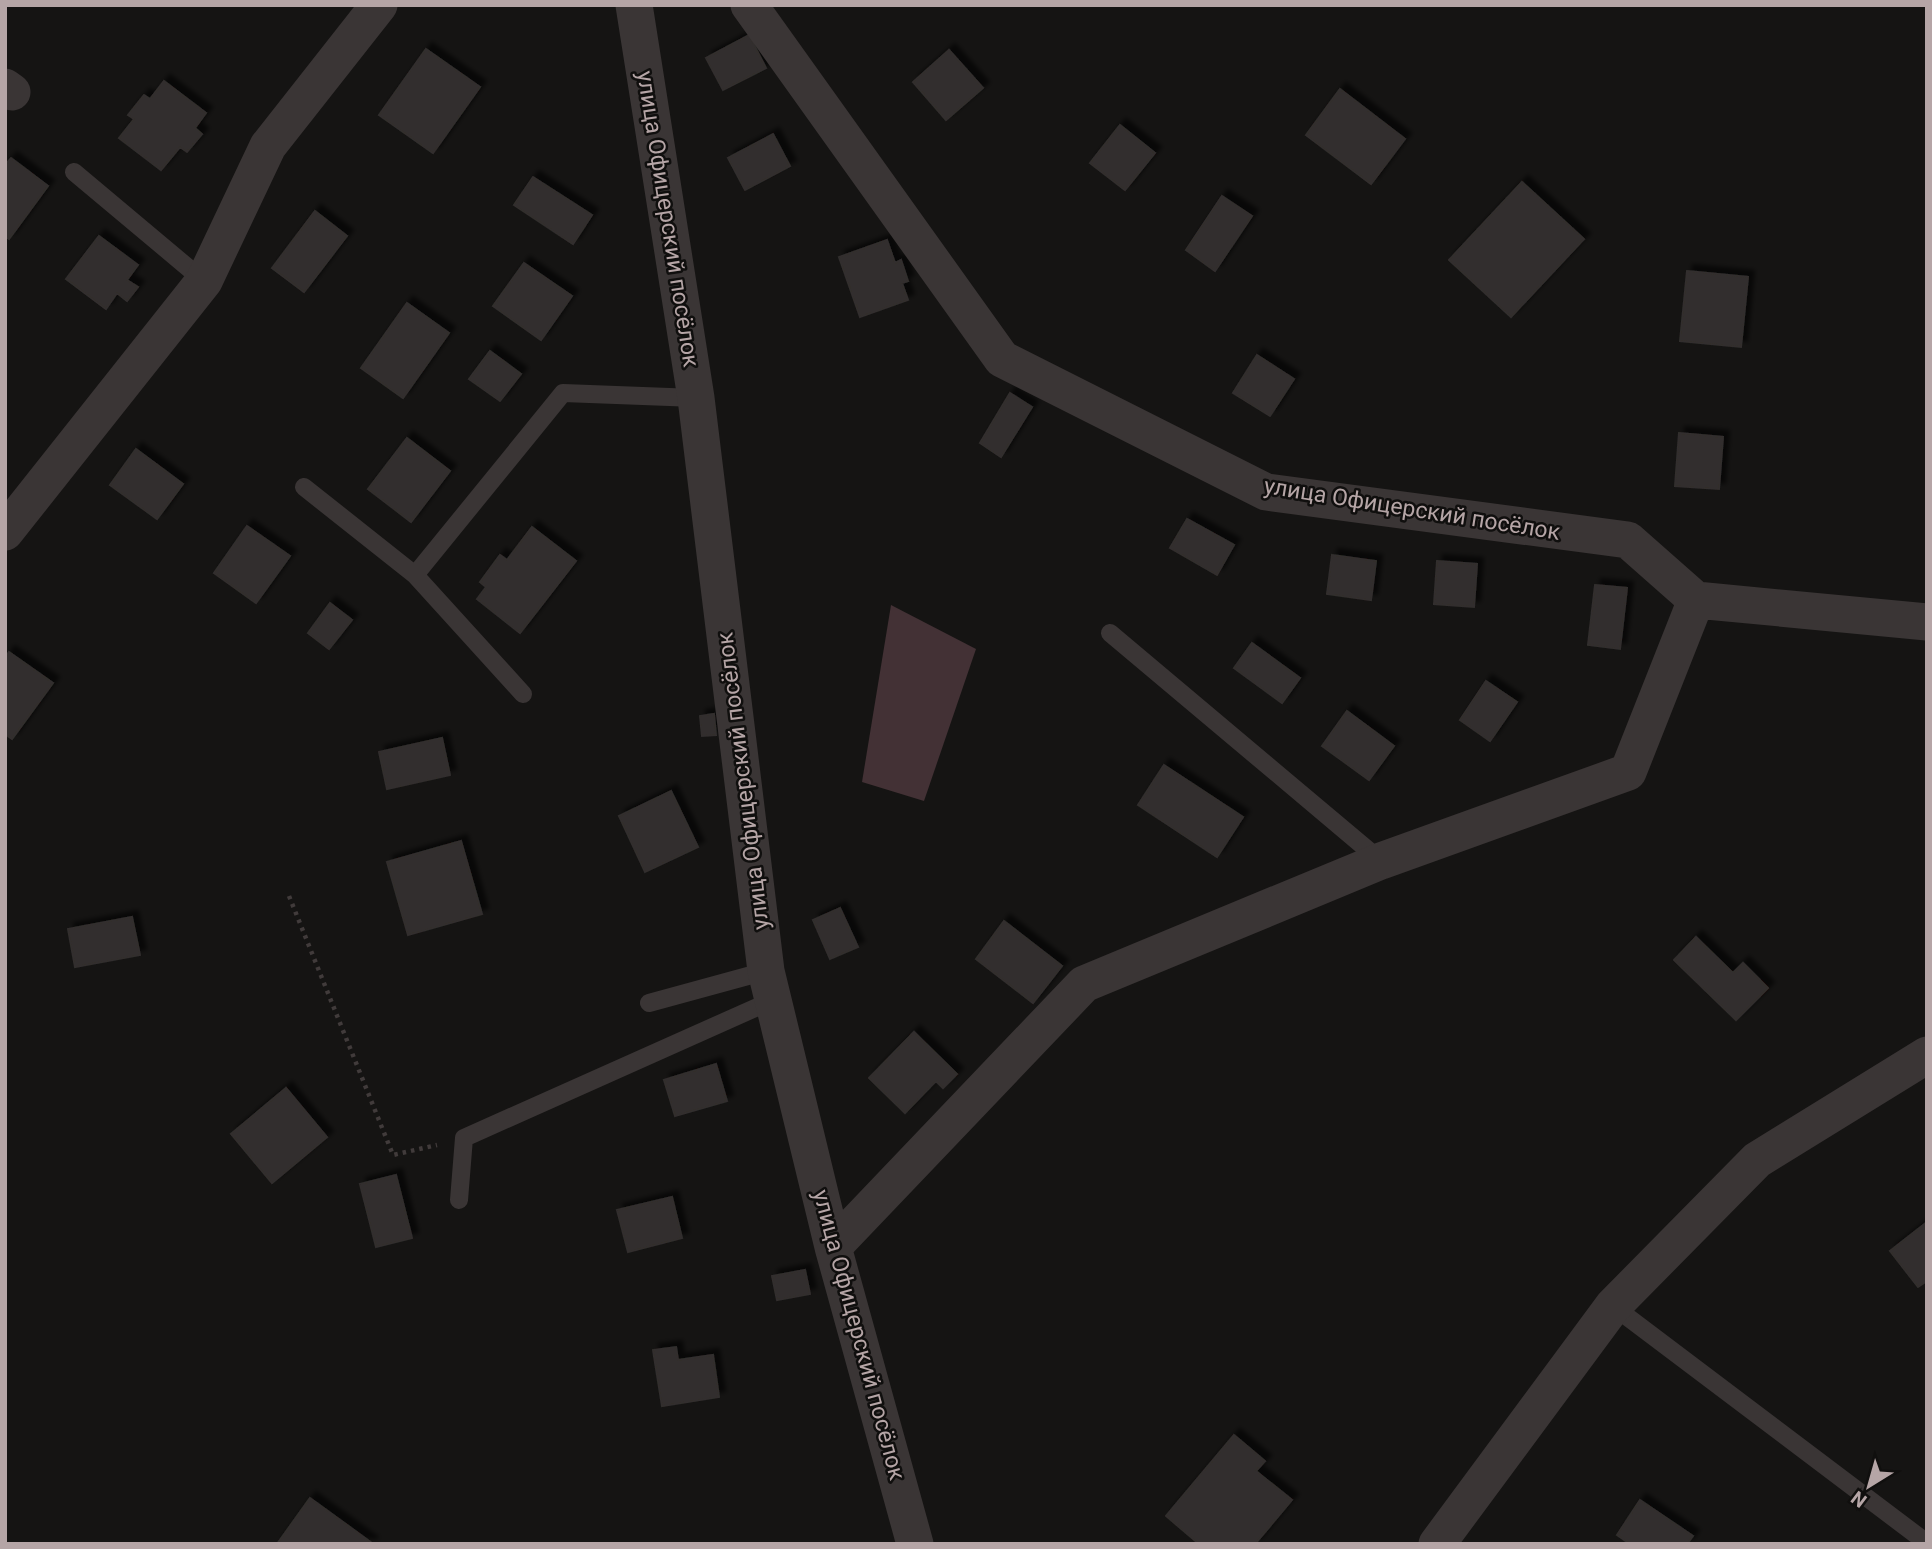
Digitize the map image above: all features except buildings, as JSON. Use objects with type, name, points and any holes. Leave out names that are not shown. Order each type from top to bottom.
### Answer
[{"type":"street","points":[[5,532],[204,281],[268,146],[379,5]]},
{"type":"street","name":"улица Офицерский посёлок","points":[[634,5],[696,398],[770,985],[833,1247],[915,1544]]},
{"type":"street","name":"улица Офицерский посёлок","points":[[749,5],[1002,359],[1266,492],[1628,540],[1696,600]]},
{"type":"street","points":[[833,1247],[1084,984],[1381,861],[1628,772],[1696,600],[1927,622]]},
{"type":"street","points":[[1437,1544],[1613,1306],[1757,1160],[1927,1055]]},
{"type":"lane","points":[[74,173],[204,281]]},
{"type":"lane","points":[[415,575],[563,393],[696,398]]},
{"type":"lane","points":[[303,487],[415,575],[523,694]]},
{"type":"lane","points":[[1110,633],[1381,861]]},
{"type":"lane","points":[[649,1003],[770,985]]},
{"type":"lane","points":[[459,1200],[464,1138],[770,985]]},
{"type":"lane","points":[[1613,1306],[1927,1543]]},
{"type":"path","points":[[289,896],[393,1155],[464,1138]]},
{"type":"shaded area","points":[[891,605],[976,649],[924,801],[862,782]]}]
